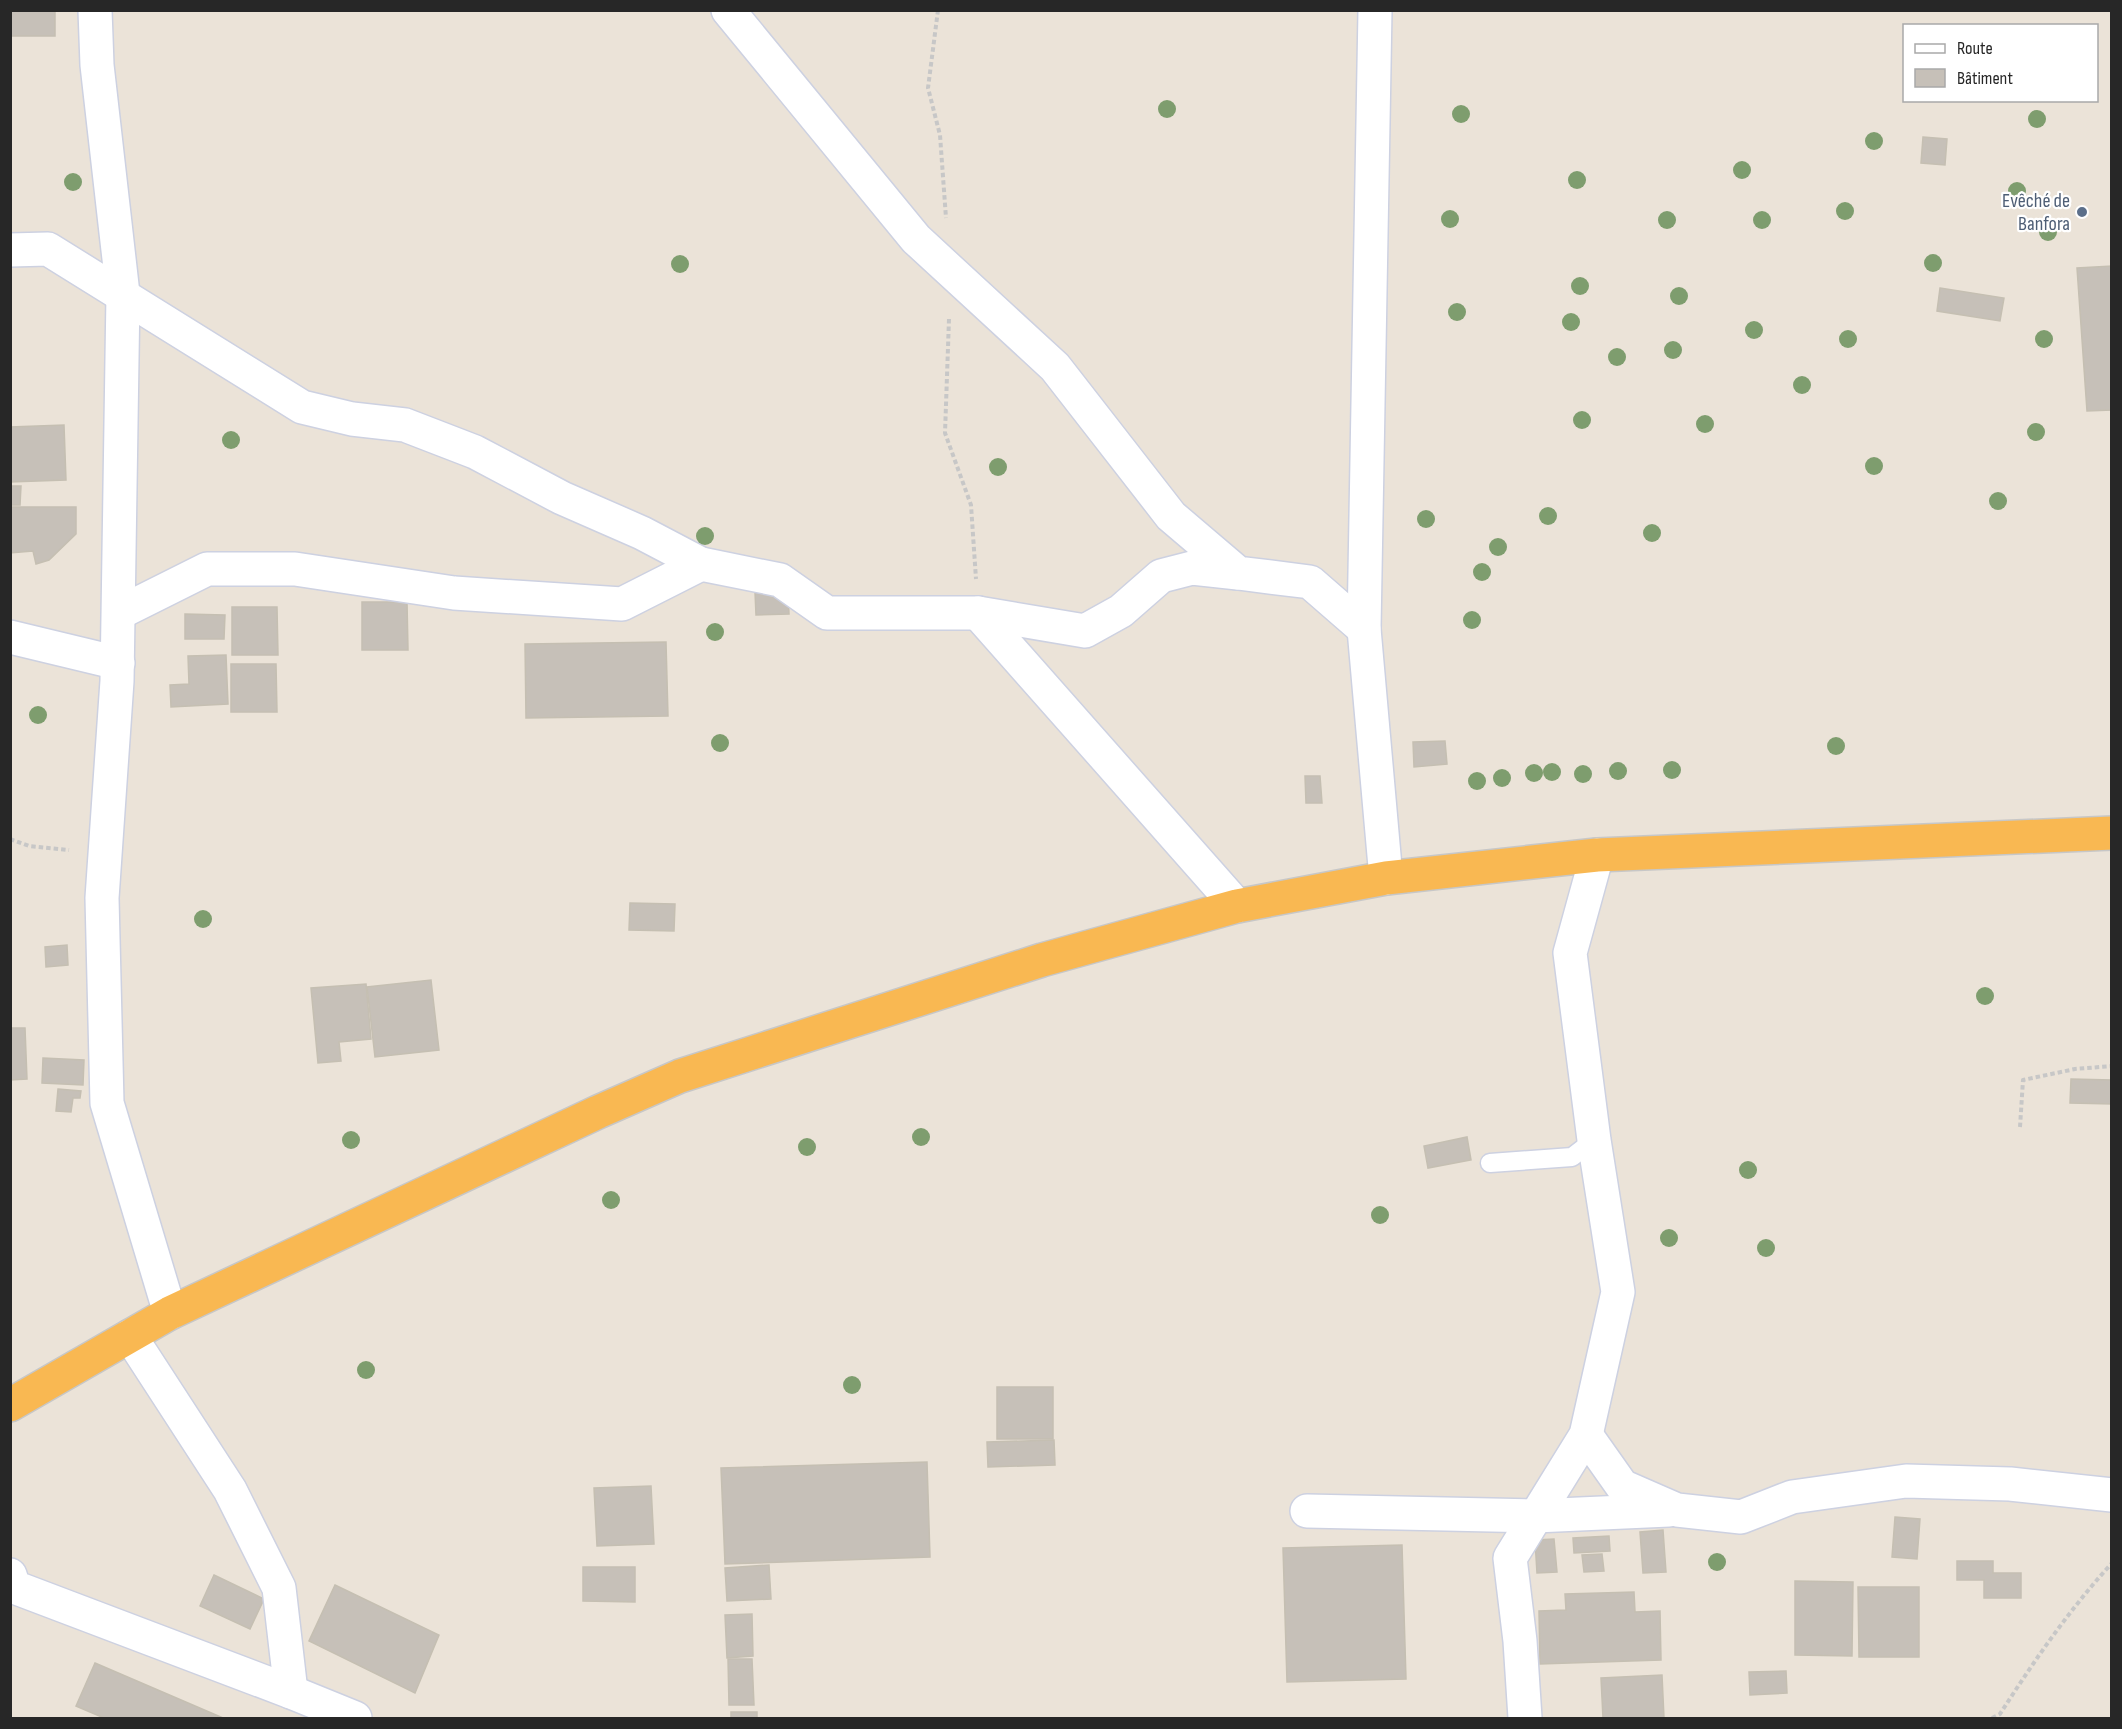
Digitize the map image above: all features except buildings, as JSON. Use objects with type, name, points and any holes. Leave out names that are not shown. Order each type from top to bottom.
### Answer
[{"type":"highway","points":[[10,1405],[170,1313],[598,1112],[680,1076],[1042,960],[1237,906],[1386,878],[1597,855],[2112,833]]},
{"type":"street","points":[[95,10],[98,65],[123,294],[118,663],[102,898],[107,1103],[170,1313]]},
{"type":"street","points":[[728,10],[916,239],[1055,367],[1171,516],[1238,573]]},
{"type":"street","points":[[1375,10],[1364,629],[1386,878]]},
{"type":"street","points":[[10,250],[48,249],[302,406],[352,419],[405,425],[475,452],[562,498],[642,533],[701,564],[780,580],[826,612],[978,613],[1085,631],[1121,611],[1161,576],[1192,568],[1310,582],[1364,629]]},
{"type":"street","points":[[119,613],[207,569],[295,569],[454,592],[622,604],[701,564]]},
{"type":"street","points":[[978,613],[1237,906]]},
{"type":"street","points":[[10,637],[118,663]]},
{"type":"street","points":[[1525,1719],[1520,1641],[1510,1558],[1587,1435],[1618,1292],[1594,1140],[1570,953],[1597,855]]},
{"type":"street","points":[[130,1336],[230,1490],[279,1588],[291,1692]]},
{"type":"street","points":[[1587,1435],[1622,1486],[1677,1510]]},
{"type":"street","points":[[1307,1511],[1535,1516],[1677,1510],[1741,1517],[1792,1497],[1906,1482],[2010,1484],[2112,1495]]},
{"type":"street","points":[[10,1575],[14,1587],[291,1692],[355,1719]]},
{"type":"lane","points":[[1491,1163],[1572,1157],[1594,1140]]},
{"type":"path","points":[[10,839],[29,846],[106,853]]},
{"type":"path","points":[[2020,1127],[2023,1080],[2075,1069],[2112,1066]]},
{"type":"path","points":[[1992,1719],[2000,1714],[2031,1666],[2091,1586],[2112,1563]]},
{"type":"place","name":"Evêché de Banfora","points":[[2082,212]]}]
